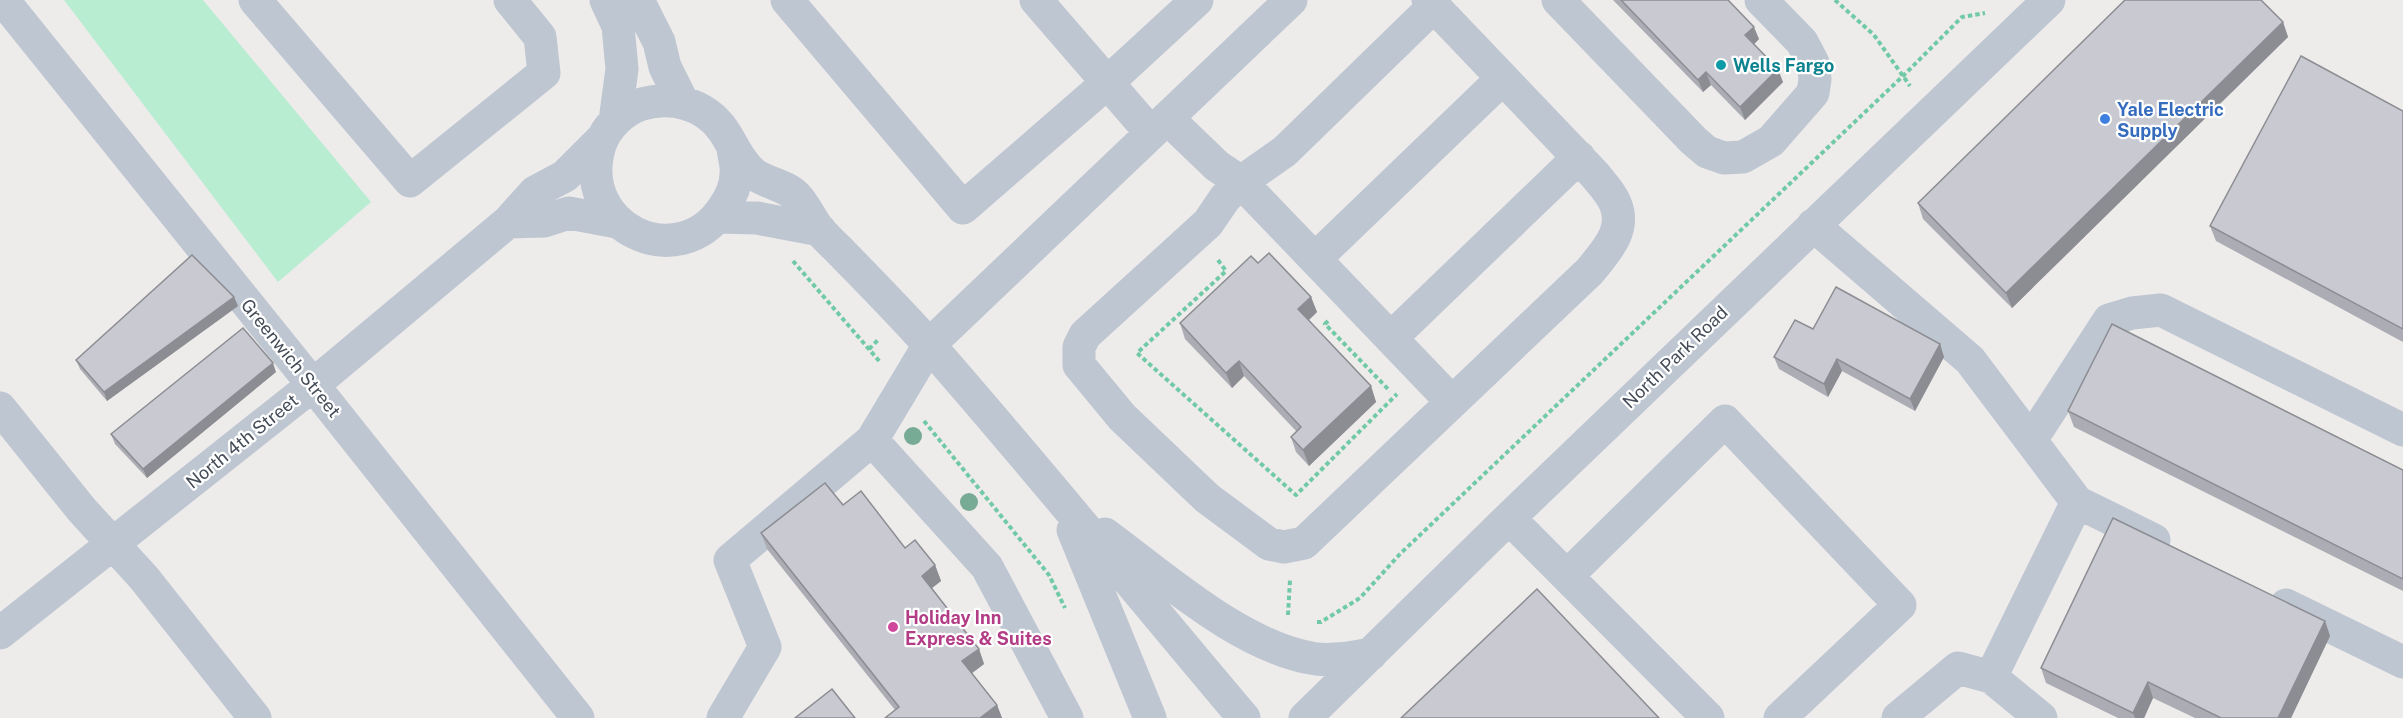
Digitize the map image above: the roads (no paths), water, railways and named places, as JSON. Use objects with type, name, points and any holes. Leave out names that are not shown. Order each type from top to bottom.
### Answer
[{"type":"street","name":"Greenwich Street","points":[[3,0],[578,718]]},
{"type":"street","points":[[255,0],[410,181],[544,73],[540,37],[519,3]]},
{"type":"street","points":[[606,0],[618,26],[622,69],[609,130],[596,160],[596,183],[603,204],[617,222],[636,234],[658,240],[680,239],[700,232],[718,217],[731,197],[736,174],[733,149]]},
{"type":"street","points":[[638,0],[659,42],[665,67],[682,101]]},
{"type":"street","points":[[787,0],[963,208],[1107,84],[1182,5]]},
{"type":"street","points":[[1036,0],[1107,84],[1159,126],[1241,182],[1452,402]]},
{"type":"street","points":[[723,718],[765,647],[730,560],[872,440],[929,345],[1291,0]]},
{"type":"street","points":[[1558,0],[1694,141],[1707,152],[1724,158],[1743,158],[1771,141],[1814,93],[1813,63],[1802,42],[1761,0]]},
{"type":"street","name":"North Park Road","points":[[1305,718],[1509,518],[2049,0]]},
{"type":"street","points":[[1431,3],[1502,79],[1596,175],[1615,203],[1619,225],[1610,247],[1590,271],[1304,543],[1284,548],[1269,544],[1207,498],[1122,417],[1079,365],[1079,347],[1085,335],[1208,224],[1226,198],[1241,182],[1286,151],[1431,3]]},
{"type":"street","points":[[1315,259],[1502,79]]},
{"type":"street","points":[[609,130],[634,106],[658,100],[682,101],[704,111],[722,128],[733,149],[753,174],[795,195],[820,230],[929,345],[1244,718]]},
{"type":"street","name":"North 4th Street","points":[[0,633],[313,385],[507,222],[535,192],[565,176],[609,130]]},
{"type":"street","points":[[1391,338],[1579,157]]},
{"type":"street","points":[[507,222],[544,221],[569,213],[617,222]]},
{"type":"street","points":[[718,217],[757,218],[820,230]]},
{"type":"street","points":[[1813,225],[1970,360],[2077,502],[2182,554]]},
{"type":"street","points":[[2031,441],[2109,320],[2132,313],[2161,310],[2403,430]]},
{"type":"street","points":[[0,408],[82,510],[144,578],[255,718]]},
{"type":"street","points":[[1567,576],[1725,421],[1900,605],[1780,718]]},
{"type":"street","points":[[872,440],[987,567],[1067,718]]},
{"type":"street","points":[[1060,501],[1208,609],[1254,638],[1291,653],[1318,659],[1343,660],[1371,654]]},
{"type":"street","points":[[1060,501],[1150,718]]},
{"type":"street","points":[[1991,677],[2077,502]]},
{"type":"street","points":[[1509,518],[1708,718]]},
{"type":"street","points":[[2256,590],[2403,662]]},
{"type":"street","points":[[1898,718],[1958,668],[1991,677],[2041,718]]},
{"type":"place","name":"Wells Fargo","points":[[1721,65]]},
{"type":"place","name":"Yale Electric Supply","points":[[2105,119]]},
{"type":"place","name":"Holiday Inn Express & Suites","points":[[893,627]]}]
